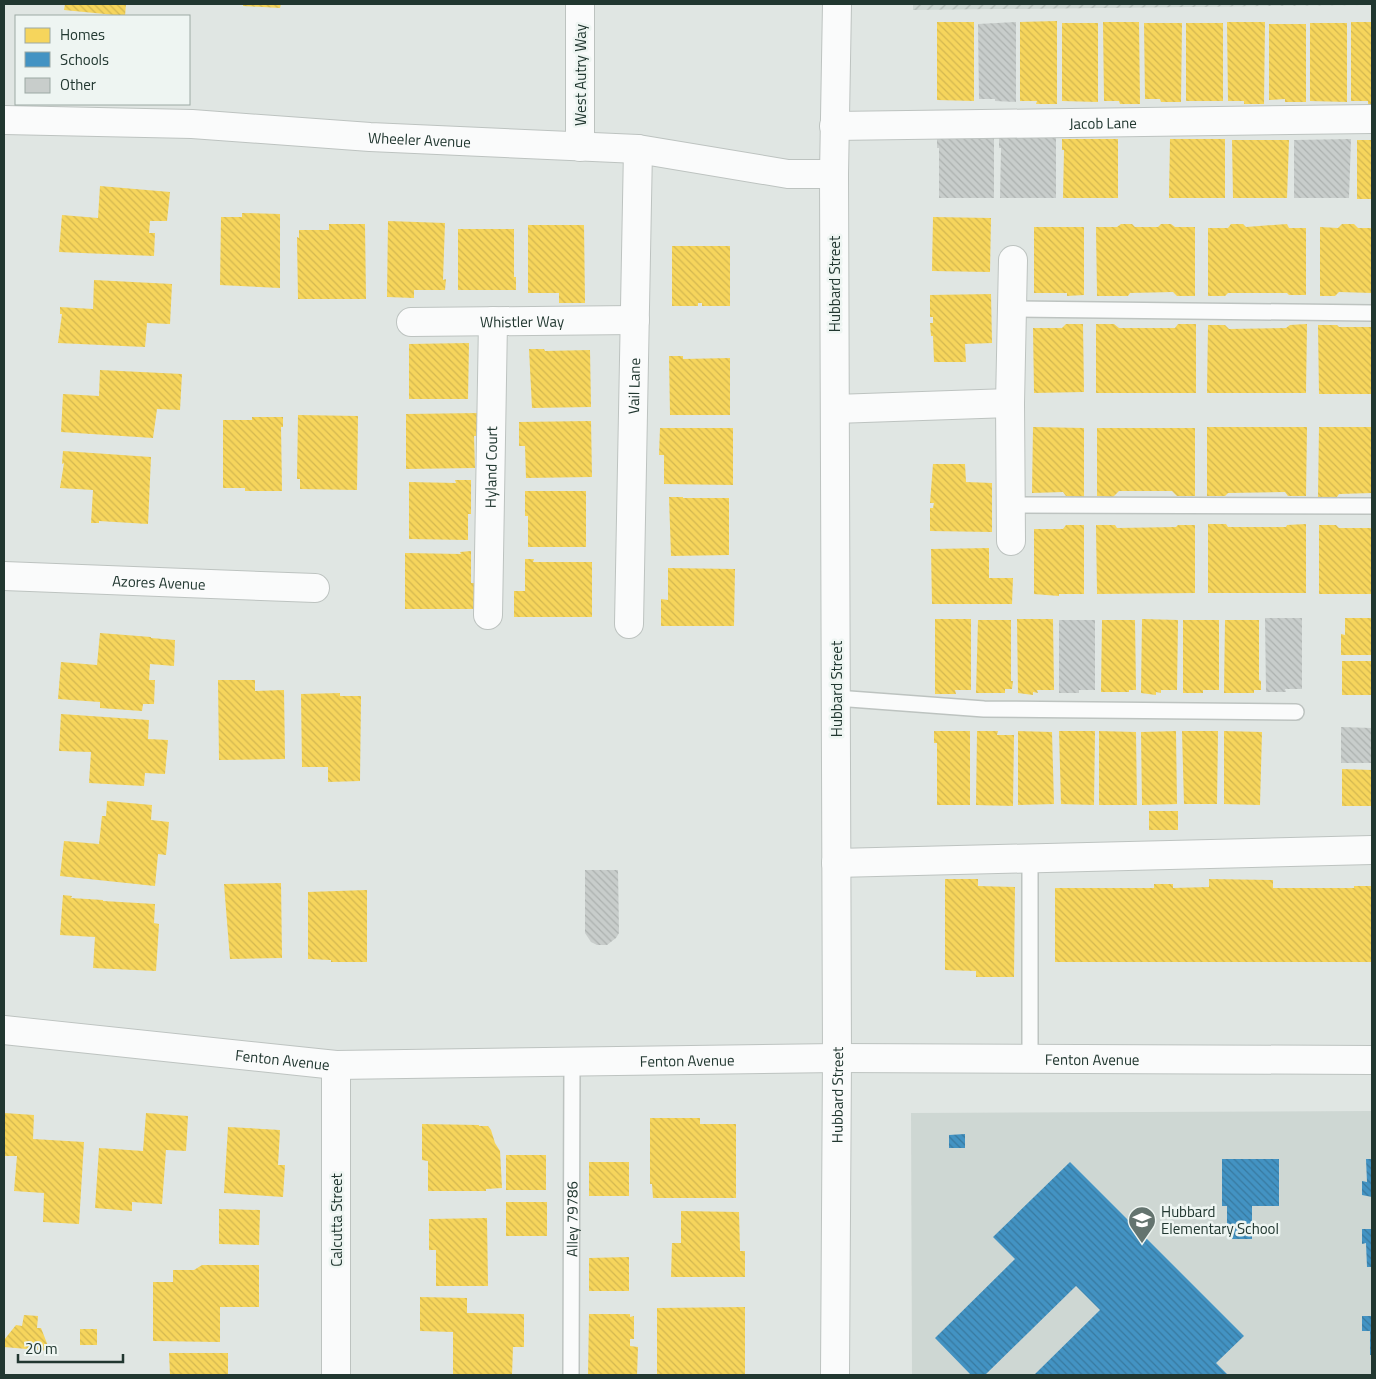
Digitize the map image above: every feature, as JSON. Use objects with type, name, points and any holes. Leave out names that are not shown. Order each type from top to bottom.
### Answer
[{"type":"street","name":"West Autry Way","points":[[580,4],[580,147]]},
{"type":"street","name":"Hubbard Street","points":[[835,1375],[837,1058],[834,126],[837,4]]},
{"type":"street","name":"Jacob Lane","points":[[834,126],[1372,119]]},
{"type":"street","name":"Wheeler Avenue","points":[[4,120],[192,124],[370,137],[638,149],[788,174],[834,174]]},
{"type":"street","name":"Vail Lane","points":[[630,624],[638,149]]},
{"type":"street","points":[[1011,541],[1010,403],[1013,260]]},
{"type":"street","name":"Whistler Way","points":[[411,322],[635,320]]},
{"type":"street","name":"Hyland Court","points":[[488,614],[493,321]]},
{"type":"street","points":[[835,409],[1010,403]]},
{"type":"street","name":"Azores Avenue","points":[[4,576],[315,588]]},
{"type":"street","points":[[836,863],[1372,850]]},
{"type":"street","name":"Fenton Avenue","points":[[4,1030],[336,1064],[837,1058],[1372,1060]]},
{"type":"street","name":"Calcutta Street","points":[[336,1064],[336,1375]]},
{"type":"lane","points":[[1012,309],[1372,313]]},
{"type":"lane","points":[[1010,506],[1372,506]]},
{"type":"lane","points":[[836,698],[984,709],[1296,712]]},
{"type":"lane","points":[[1030,858],[1030,1058]]},
{"type":"lane","name":"Alley 79786","points":[[571,1375],[572,1061]]},
{"type":"shaded area","points":[[913,4],[1372,4],[1372,5],[913,10]]},
{"type":"shaded area","name":"Hubbard Elementary School","points":[[1372,1111],[1372,1375],[912,1375],[911,1113]]},
{"type":"building: Homes","points":[[65,4],[126,4],[125,15],[64,10]]},
{"type":"building: Homes","points":[[243,4],[281,4],[280,8],[243,6]]},
{"type":"building: Homes","points":[[1057,21],[1057,104],[1036,104],[1037,101],[1020,101],[1020,22]]},
{"type":"building: Homes","points":[[937,22],[974,22],[974,101],[937,100]]},
{"type":"building: Homes","points":[[1103,22],[1139,22],[1140,104],[1120,104],[1119,101],[1104,101]]},
{"type":"building: Homes","points":[[1227,22],[1265,22],[1264,104],[1244,104],[1244,101],[1228,101]]},
{"type":"building: Homes","points":[[1351,22],[1372,22],[1372,104],[1368,104],[1368,101],[1351,101]]},
{"type":"building: Homes","points":[[1062,23],[1098,23],[1098,102],[1062,101]]},
{"type":"building: Homes","points":[[1144,23],[1182,23],[1181,102],[1161,102],[1160,99],[1145,99]]},
{"type":"building: Homes","points":[[1186,23],[1223,23],[1223,101],[1186,101]]},
{"type":"building: Homes","points":[[1310,23],[1347,23],[1347,102],[1310,101]]},
{"type":"building: Homes","points":[[1269,24],[1306,24],[1306,102],[1285,102],[1285,99],[1269,100]]},
{"type":"building: Homes","points":[[1062,139],[1118,139],[1118,198],[1063,198],[1064,150],[1062,150]]},
{"type":"building: Homes","points":[[1170,139],[1225,139],[1225,198],[1169,198]]},
{"type":"building: Homes","points":[[1232,140],[1289,140],[1287,198],[1233,198]]},
{"type":"building: Homes","points":[[1357,140],[1372,140],[1372,199],[1357,199]]},
{"type":"building: Homes","points":[[100,186],[170,192],[167,221],[150,221],[149,233],[155,233],[154,256],[59,252],[62,215],[98,218]]},
{"type":"building: Homes","points":[[242,213],[280,214],[280,288],[220,285],[221,217],[242,217]]},
{"type":"building: Homes","points":[[933,217],[991,218],[990,272],[932,271]]},
{"type":"building: Homes","points":[[388,221],[445,223],[443,280],[446,279],[445,290],[414,290],[414,298],[387,297]]},
{"type":"building: Homes","points":[[329,224],[365,224],[366,299],[298,299],[297,237],[299,238],[299,230],[329,230]]},
{"type":"building: Homes","points":[[1121,224],[1132,224],[1135,227],[1158,227],[1161,224],[1171,224],[1175,227],[1195,227],[1195,296],[1177,296],[1173,292],[1130,293],[1128,296],[1097,296],[1096,227],[1117,227]]},
{"type":"building: Homes","points":[[1231,224],[1243,224],[1246,227],[1287,224],[1289,228],[1306,228],[1306,295],[1289,295],[1287,293],[1228,293],[1225,296],[1208,296],[1208,228],[1228,228]]},
{"type":"building: Homes","points":[[1342,224],[1354,224],[1358,228],[1372,228],[1372,293],[1339,292],[1335,296],[1320,296],[1320,227],[1338,228]]},
{"type":"building: Homes","points":[[528,225],[584,225],[585,303],[559,303],[559,293],[528,293]]},
{"type":"building: Homes","points":[[1034,227],[1084,227],[1084,295],[1067,296],[1067,293],[1034,293]]},
{"type":"building: Homes","points":[[458,229],[514,229],[514,277],[516,277],[516,290],[458,290]]},
{"type":"building: Homes","points":[[672,246],[730,246],[730,306],[702,306],[702,303],[698,303],[698,306],[672,306]]},
{"type":"building: Homes","points":[[94,280],[172,284],[170,324],[147,323],[145,347],[58,343],[62,314],[60,314],[60,307],[93,309]]},
{"type":"building: Homes","points":[[991,294],[992,343],[965,344],[966,362],[934,362],[933,336],[931,336],[930,323],[933,323],[933,317],[930,317],[930,295]]},
{"type":"building: Homes","points":[[1066,324],[1083,324],[1084,392],[1034,393],[1033,328],[1062,328]]},
{"type":"building: Homes","points":[[1096,324],[1114,324],[1119,328],[1175,328],[1178,324],[1196,324],[1196,393],[1096,393]]},
{"type":"building: Homes","points":[[1307,324],[1306,393],[1207,393],[1208,325],[1225,325],[1229,329],[1286,328],[1290,325]]},
{"type":"building: Homes","points":[[1318,325],[1372,327],[1372,394],[1319,394]]},
{"type":"building: Homes","points":[[469,343],[468,399],[409,399],[409,344]]},
{"type":"building: Homes","points":[[529,349],[544,349],[545,351],[590,350],[591,407],[532,408]]},
{"type":"building: Homes","points":[[669,356],[683,356],[683,359],[730,358],[730,415],[670,415]]},
{"type":"building: Homes","points":[[100,370],[182,374],[180,410],[157,409],[153,438],[61,432],[63,394],[99,396]]},
{"type":"building: Homes","points":[[480,413],[480,436],[474,436],[475,468],[406,469],[406,414]]},
{"type":"building: Homes","points":[[298,415],[358,416],[357,490],[300,489],[300,479],[297,479]]},
{"type":"building: Homes","points":[[252,417],[283,417],[283,427],[281,427],[282,491],[245,491],[245,488],[223,488],[223,420],[252,420]]},
{"type":"building: Homes","points":[[591,421],[592,477],[526,478],[525,446],[519,446],[519,422]]},
{"type":"building: Homes","points":[[1033,427],[1084,428],[1084,497],[1066,496],[1063,492],[1032,493]]},
{"type":"building: Homes","points":[[1207,427],[1307,427],[1306,496],[1288,496],[1285,492],[1228,493],[1225,496],[1207,496]]},
{"type":"building: Homes","points":[[1319,427],[1372,427],[1372,493],[1318,497]]},
{"type":"building: Homes","points":[[660,428],[733,428],[733,485],[664,484],[664,455],[659,455]]},
{"type":"building: Homes","points":[[1097,428],[1195,428],[1195,496],[1177,496],[1172,491],[1119,491],[1113,497],[1097,496]]},
{"type":"building: Homes","points":[[63,451],[151,457],[148,524],[99,521],[99,523],[91,523],[93,490],[60,488],[64,463],[62,464]]},
{"type":"building: Homes","points":[[933,464],[965,464],[966,482],[992,483],[992,532],[930,531],[930,508],[933,508],[934,503],[930,503]]},
{"type":"building: Homes","points":[[455,480],[471,480],[471,514],[468,514],[468,540],[409,539],[409,482],[456,483]]},
{"type":"building: Homes","points":[[525,491],[586,491],[586,547],[528,547],[528,516],[525,516]]},
{"type":"building: Homes","points":[[669,497],[729,498],[729,555],[671,556]]},
{"type":"building: Homes","points":[[1208,524],[1226,524],[1228,527],[1286,527],[1287,525],[1306,524],[1306,593],[1208,593]]},
{"type":"building: Homes","points":[[1066,525],[1084,525],[1084,594],[1059,594],[1059,596],[1034,594],[1034,529],[1063,529]]},
{"type":"building: Homes","points":[[1096,525],[1115,525],[1117,528],[1195,525],[1195,593],[1097,594]]},
{"type":"building: Homes","points":[[1319,525],[1336,525],[1339,528],[1372,528],[1372,594],[1319,594]]},
{"type":"building: Homes","points":[[989,548],[989,578],[1013,578],[1012,604],[932,604],[931,549]]},
{"type":"building: Homes","points":[[471,551],[471,583],[478,583],[478,609],[405,609],[405,553],[461,554],[460,552]]},
{"type":"building: Homes","points":[[525,559],[534,559],[533,562],[592,562],[592,617],[514,617],[514,591],[525,591]]},
{"type":"building: Homes","points":[[668,568],[735,569],[734,626],[661,626],[661,599],[668,600]]},
{"type":"building: Homes","points":[[1345,618],[1372,618],[1372,655],[1341,655],[1341,634],[1345,635]]},
{"type":"building: Homes","points":[[935,619],[971,619],[971,690],[955,690],[956,694],[935,694]]},
{"type":"building: Homes","points":[[1017,619],[1053,619],[1054,690],[1037,690],[1038,693],[1033,692],[1033,695],[1018,693]]},
{"type":"building: Homes","points":[[1142,619],[1178,620],[1177,690],[1161,690],[1161,693],[1156,692],[1156,695],[1141,693]]},
{"type":"building: Homes","points":[[978,620],[1011,620],[1011,681],[1013,681],[1012,689],[1005,689],[1005,693],[976,693]]},
{"type":"building: Homes","points":[[1102,620],[1135,620],[1136,690],[1129,690],[1129,692],[1101,692]]},
{"type":"building: Homes","points":[[1183,620],[1219,620],[1219,690],[1203,690],[1203,693],[1183,693]]},
{"type":"building: Homes","points":[[1225,620],[1259,620],[1259,680],[1261,681],[1261,690],[1254,690],[1254,693],[1224,693]]},
{"type":"building: Homes","points":[[100,633],[175,640],[174,666],[150,664],[149,680],[155,680],[154,704],[143,704],[142,711],[100,708],[100,702],[58,699],[61,662],[97,665]]},
{"type":"building: Homes","points":[[1342,661],[1372,661],[1372,695],[1342,695]]},
{"type":"building: Homes","points":[[218,680],[255,680],[255,691],[284,690],[285,759],[219,760]]},
{"type":"building: Homes","points":[[340,693],[340,696],[361,696],[360,781],[328,782],[328,767],[302,767],[301,694]]},
{"type":"building: Homes","points":[[61,714],[149,720],[148,739],[168,740],[165,774],[145,773],[144,786],[89,783],[91,752],[59,751]]},
{"type":"building: Homes","points":[[934,731],[970,731],[970,805],[937,805],[937,743],[934,743]]},
{"type":"building: Homes","points":[[977,731],[998,731],[997,735],[1014,735],[1013,806],[976,805]]},
{"type":"building: Homes","points":[[1018,731],[1052,732],[1054,804],[1018,805]]},
{"type":"building: Homes","points":[[1059,731],[1095,731],[1094,805],[1061,804]]},
{"type":"building: Homes","points":[[1099,731],[1136,732],[1137,805],[1099,805]]},
{"type":"building: Homes","points":[[1176,731],[1177,804],[1142,805],[1141,732]]},
{"type":"building: Homes","points":[[1182,731],[1218,731],[1217,804],[1184,804]]},
{"type":"building: Homes","points":[[1224,731],[1262,732],[1260,805],[1224,804]]},
{"type":"building: Homes","points":[[1342,769],[1372,770],[1372,806],[1342,806]]},
{"type":"building: Homes","points":[[107,801],[152,805],[151,820],[169,822],[166,855],[158,854],[155,886],[60,876],[64,841],[99,844],[102,816],[106,816]]},
{"type":"building: Homes","points":[[1149,811],[1178,811],[1178,830],[1149,830]]},
{"type":"building: Homes","points":[[945,879],[978,879],[978,886],[1015,887],[1014,977],[976,977],[976,971],[945,970]]},
{"type":"building: Homes","points":[[1209,879],[1273,880],[1273,888],[1354,888],[1354,886],[1372,886],[1372,962],[1055,962],[1055,888],[1154,888],[1154,884],[1173,884],[1173,888],[1209,887]]},
{"type":"building: Homes","points":[[281,883],[282,958],[230,959],[224,884]]},
{"type":"building: Homes","points":[[367,890],[367,962],[331,962],[331,960],[308,959],[308,892]]},
{"type":"building: Homes","points":[[63,895],[72,896],[71,898],[155,904],[154,923],[159,924],[156,971],[93,968],[95,937],[60,935]]},
{"type":"building: Homes","points":[[4,1113],[34,1115],[33,1139],[84,1142],[79,1224],[43,1222],[44,1193],[14,1191],[17,1156],[4,1156]]},
{"type":"building: Homes","points":[[146,1113],[188,1116],[186,1151],[166,1150],[162,1204],[132,1202],[132,1211],[95,1208],[99,1148],[143,1151]]},
{"type":"building: Homes","points":[[650,1118],[700,1118],[700,1124],[736,1124],[736,1198],[653,1198],[652,1184],[650,1184]]},
{"type":"building: Homes","points":[[422,1124],[488,1126],[500,1151],[502,1188],[486,1189],[486,1191],[428,1191],[428,1161],[422,1160]]},
{"type":"building: Homes","points":[[228,1127],[280,1130],[278,1165],[285,1165],[283,1197],[224,1193]]},
{"type":"building: Homes","points":[[506,1155],[546,1155],[546,1190],[506,1190]]},
{"type":"building: Homes","points":[[589,1162],[629,1162],[629,1196],[589,1196]]},
{"type":"building: Homes","points":[[506,1202],[547,1202],[547,1236],[506,1236]]},
{"type":"building: Homes","points":[[219,1209],[260,1210],[259,1245],[219,1244]]},
{"type":"building: Homes","points":[[681,1211],[739,1212],[740,1251],[745,1251],[745,1277],[671,1277],[672,1243],[681,1243]]},
{"type":"building: Homes","points":[[487,1218],[488,1286],[436,1286],[436,1250],[429,1250],[429,1219]]},
{"type":"building: Homes","points":[[629,1257],[629,1291],[589,1291],[589,1258]]},
{"type":"building: Homes","points":[[202,1265],[259,1265],[259,1307],[220,1307],[220,1342],[153,1341],[153,1282],[173,1282],[173,1270],[194,1270]]},
{"type":"building: Homes","points":[[420,1297],[467,1298],[467,1313],[524,1314],[524,1347],[513,1347],[512,1375],[453,1375],[453,1332],[420,1331]]},
{"type":"building: Homes","points":[[745,1307],[745,1375],[657,1375],[657,1308]]},
{"type":"building: Homes","points":[[589,1314],[630,1314],[630,1317],[634,1316],[634,1339],[630,1339],[630,1346],[638,1347],[637,1375],[588,1375]]},
{"type":"building: Homes","points":[[24,1315],[38,1316],[37,1328],[41,1328],[50,1351],[4,1347],[4,1340],[16,1325],[22,1326]]},
{"type":"building: Homes","points":[[80,1329],[97,1329],[97,1345],[80,1345]]},
{"type":"building: Homes","points":[[169,1353],[228,1353],[228,1375],[170,1375]]},
{"type":"building: Schools","points":[[965,1134],[965,1148],[949,1148],[949,1135]]},
{"type":"building: Schools","points":[[1222,1159],[1279,1159],[1279,1206],[1252,1206],[1252,1239],[1227,1239],[1227,1206],[1222,1206]]},
{"type":"building: Schools","points":[[1366,1159],[1372,1159],[1372,1197],[1362,1195],[1362,1181],[1367,1182]]},
{"type":"building: Schools","points":[[1070,1162],[1244,1336],[1216,1363],[1227,1374],[1034,1375],[1100,1310],[1076,1286],[985,1375],[971,1375],[935,1338],[1015,1259],[993,1237]]},
{"type":"building: Schools","points":[[1362,1229],[1372,1229],[1372,1267],[1367,1267],[1366,1243],[1362,1244]]},
{"type":"building: Schools","points":[[1362,1316],[1372,1316],[1372,1355],[1370,1355],[1370,1331],[1362,1331]]},
{"type":"building: Other","points":[[1016,22],[1016,102],[979,99],[978,24]]},
{"type":"building: Other","points":[[994,138],[994,198],[939,198],[939,148],[937,148],[937,139]]},
{"type":"building: Other","points":[[999,138],[1056,138],[1056,198],[1000,198],[1001,148],[999,148]]},
{"type":"building: Other","points":[[1351,139],[1349,198],[1294,198],[1294,140]]},
{"type":"building: Other","points":[[1265,618],[1302,618],[1302,689],[1285,689],[1286,692],[1266,692]]},
{"type":"building: Other","points":[[1059,620],[1095,620],[1095,690],[1079,690],[1079,693],[1059,693]]},
{"type":"building: Other","points":[[1341,727],[1372,728],[1372,763],[1341,763]]},
{"type":"building: Other","points":[[585,870],[618,870],[619,933],[607,945],[597,945],[591,942],[585,933]]},
{"type":"place","name":"Hubbard Elementary School","points":[[1142,1244]]}]
